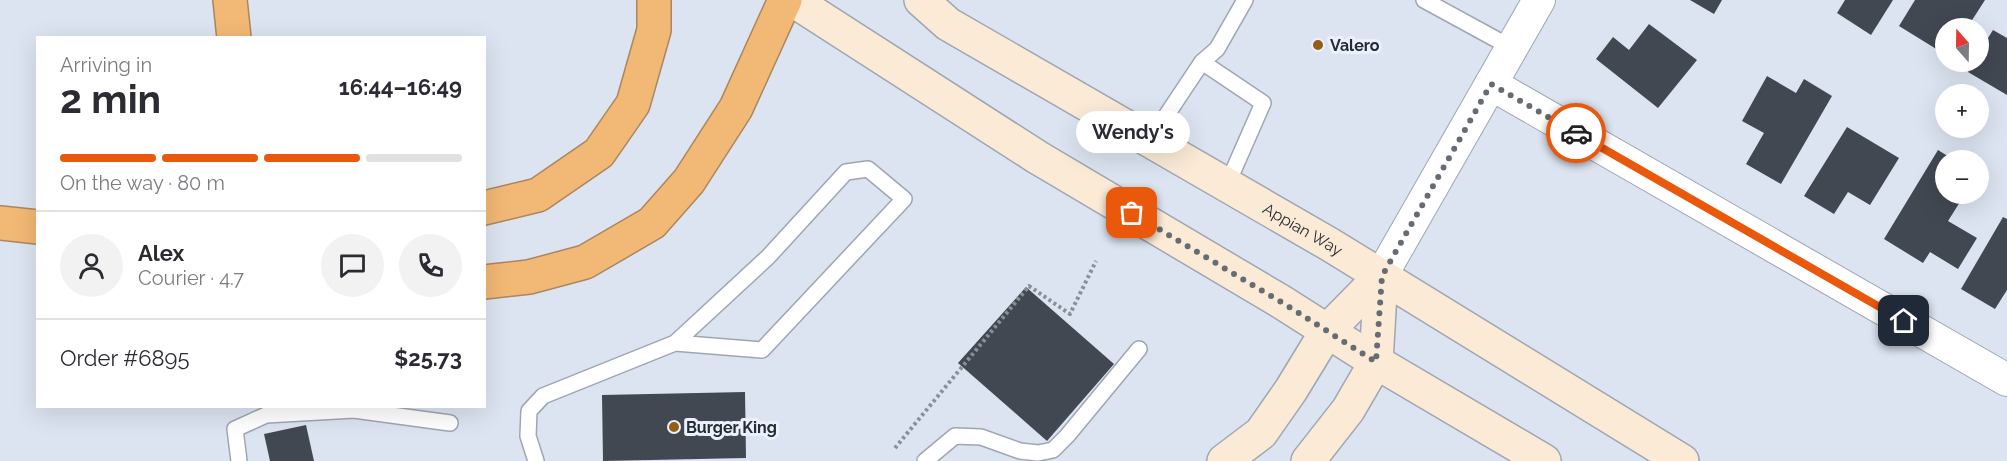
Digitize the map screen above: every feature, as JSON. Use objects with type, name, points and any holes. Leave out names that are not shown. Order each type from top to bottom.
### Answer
[{"type":"highway","points":[[230,0],[234,36]]},
{"type":"highway","points":[[486,207],[538,195],[599,153],[633,104],[654,30],[654,0]]},
{"type":"highway","points":[[486,282],[529,277],[585,262],[652,223],[689,181],[736,108],[785,0]]},
{"type":"highway","points":[[0,223],[36,227]]},
{"type":"main road","points":[[793,0],[1037,157],[1544,461]]},
{"type":"main road","name":"Appian Way","points":[[921,0],[948,24],[1382,276],[1682,461]]},
{"type":"main road","points":[[1224,461],[1261,433],[1328,331],[1382,276]]},
{"type":"main road","points":[[1308,461],[1348,410],[1376,362],[1382,276]]},
{"type":"street","points":[[1382,276],[1539,0]]},
{"type":"street","points":[[1491,84],[2007,380]]},
{"type":"lane","points":[[1150,140],[1202,62],[1217,49],[1245,0]]},
{"type":"lane","points":[[1424,0],[1512,48]]},
{"type":"lane","points":[[1202,62],[1263,103],[1227,185]]},
{"type":"lane","points":[[536,461],[528,436],[529,411],[543,396],[675,343],[768,257],[846,172],[868,169],[904,199],[762,350],[675,343]]},
{"type":"lane","points":[[925,461],[955,436],[981,437],[1020,451],[1038,453],[1053,450],[1139,349]]},
{"type":"lane","points":[[239,461],[235,429],[266,415],[354,410],[450,423]]},
{"type":"path","points":[[895,448],[1029,286],[1070,314],[1096,261]]},
{"type":"building","points":[[1690,0],[1722,0],[1714,14]]},
{"type":"building","points":[[1845,0],[1893,0],[1871,35],[1837,13]]},
{"type":"building","points":[[1915,0],[1985,0],[1973,18],[1935,18],[1935,48],[1899,26]]},
{"type":"building","points":[[1649,24],[1697,60],[1658,108],[1596,59],[1613,37],[1629,50]]},
{"type":"building","points":[[1993,30],[2007,38],[2007,95],[1968,72],[1989,72],[1989,36]]},
{"type":"building","points":[[1767,76],[1796,93],[1804,79],[1832,96],[1781,184],[1746,164],[1764,133],[1742,121]]},
{"type":"building","points":[[1847,127],[1899,158],[1870,205],[1848,192],[1834,214],[1804,196]]},
{"type":"building","points":[[1935,155],[1935,204],[1959,204],[1948,221],[1977,238],[1958,269],[1930,252],[1923,263],[1884,239]]},
{"type":"building","points":[[2003,217],[2007,219],[2007,290],[1995,309],[1961,289]]},
{"type":"building","points":[[1026,287],[1114,364],[1047,441],[958,363]]},
{"type":"building","name":"Burger King","points":[[745,392],[746,458],[603,461],[602,395]]},
{"type":"building","points":[[306,425],[314,461],[270,461],[264,434]]},
{"type":"way so far","points":[[1132,213],[1376,362],[1382,276],[1491,84],[1576,133]]},
{"type":"place","name":"Valero","points":[[1318,45]]},
{"type":"place","name":"Wendy's","points":[[1132,213]]},
{"type":"place","name":"Burger King","points":[[674,427]]},
{"type":"route","points":[[1576,133],[1904,321]]}]
